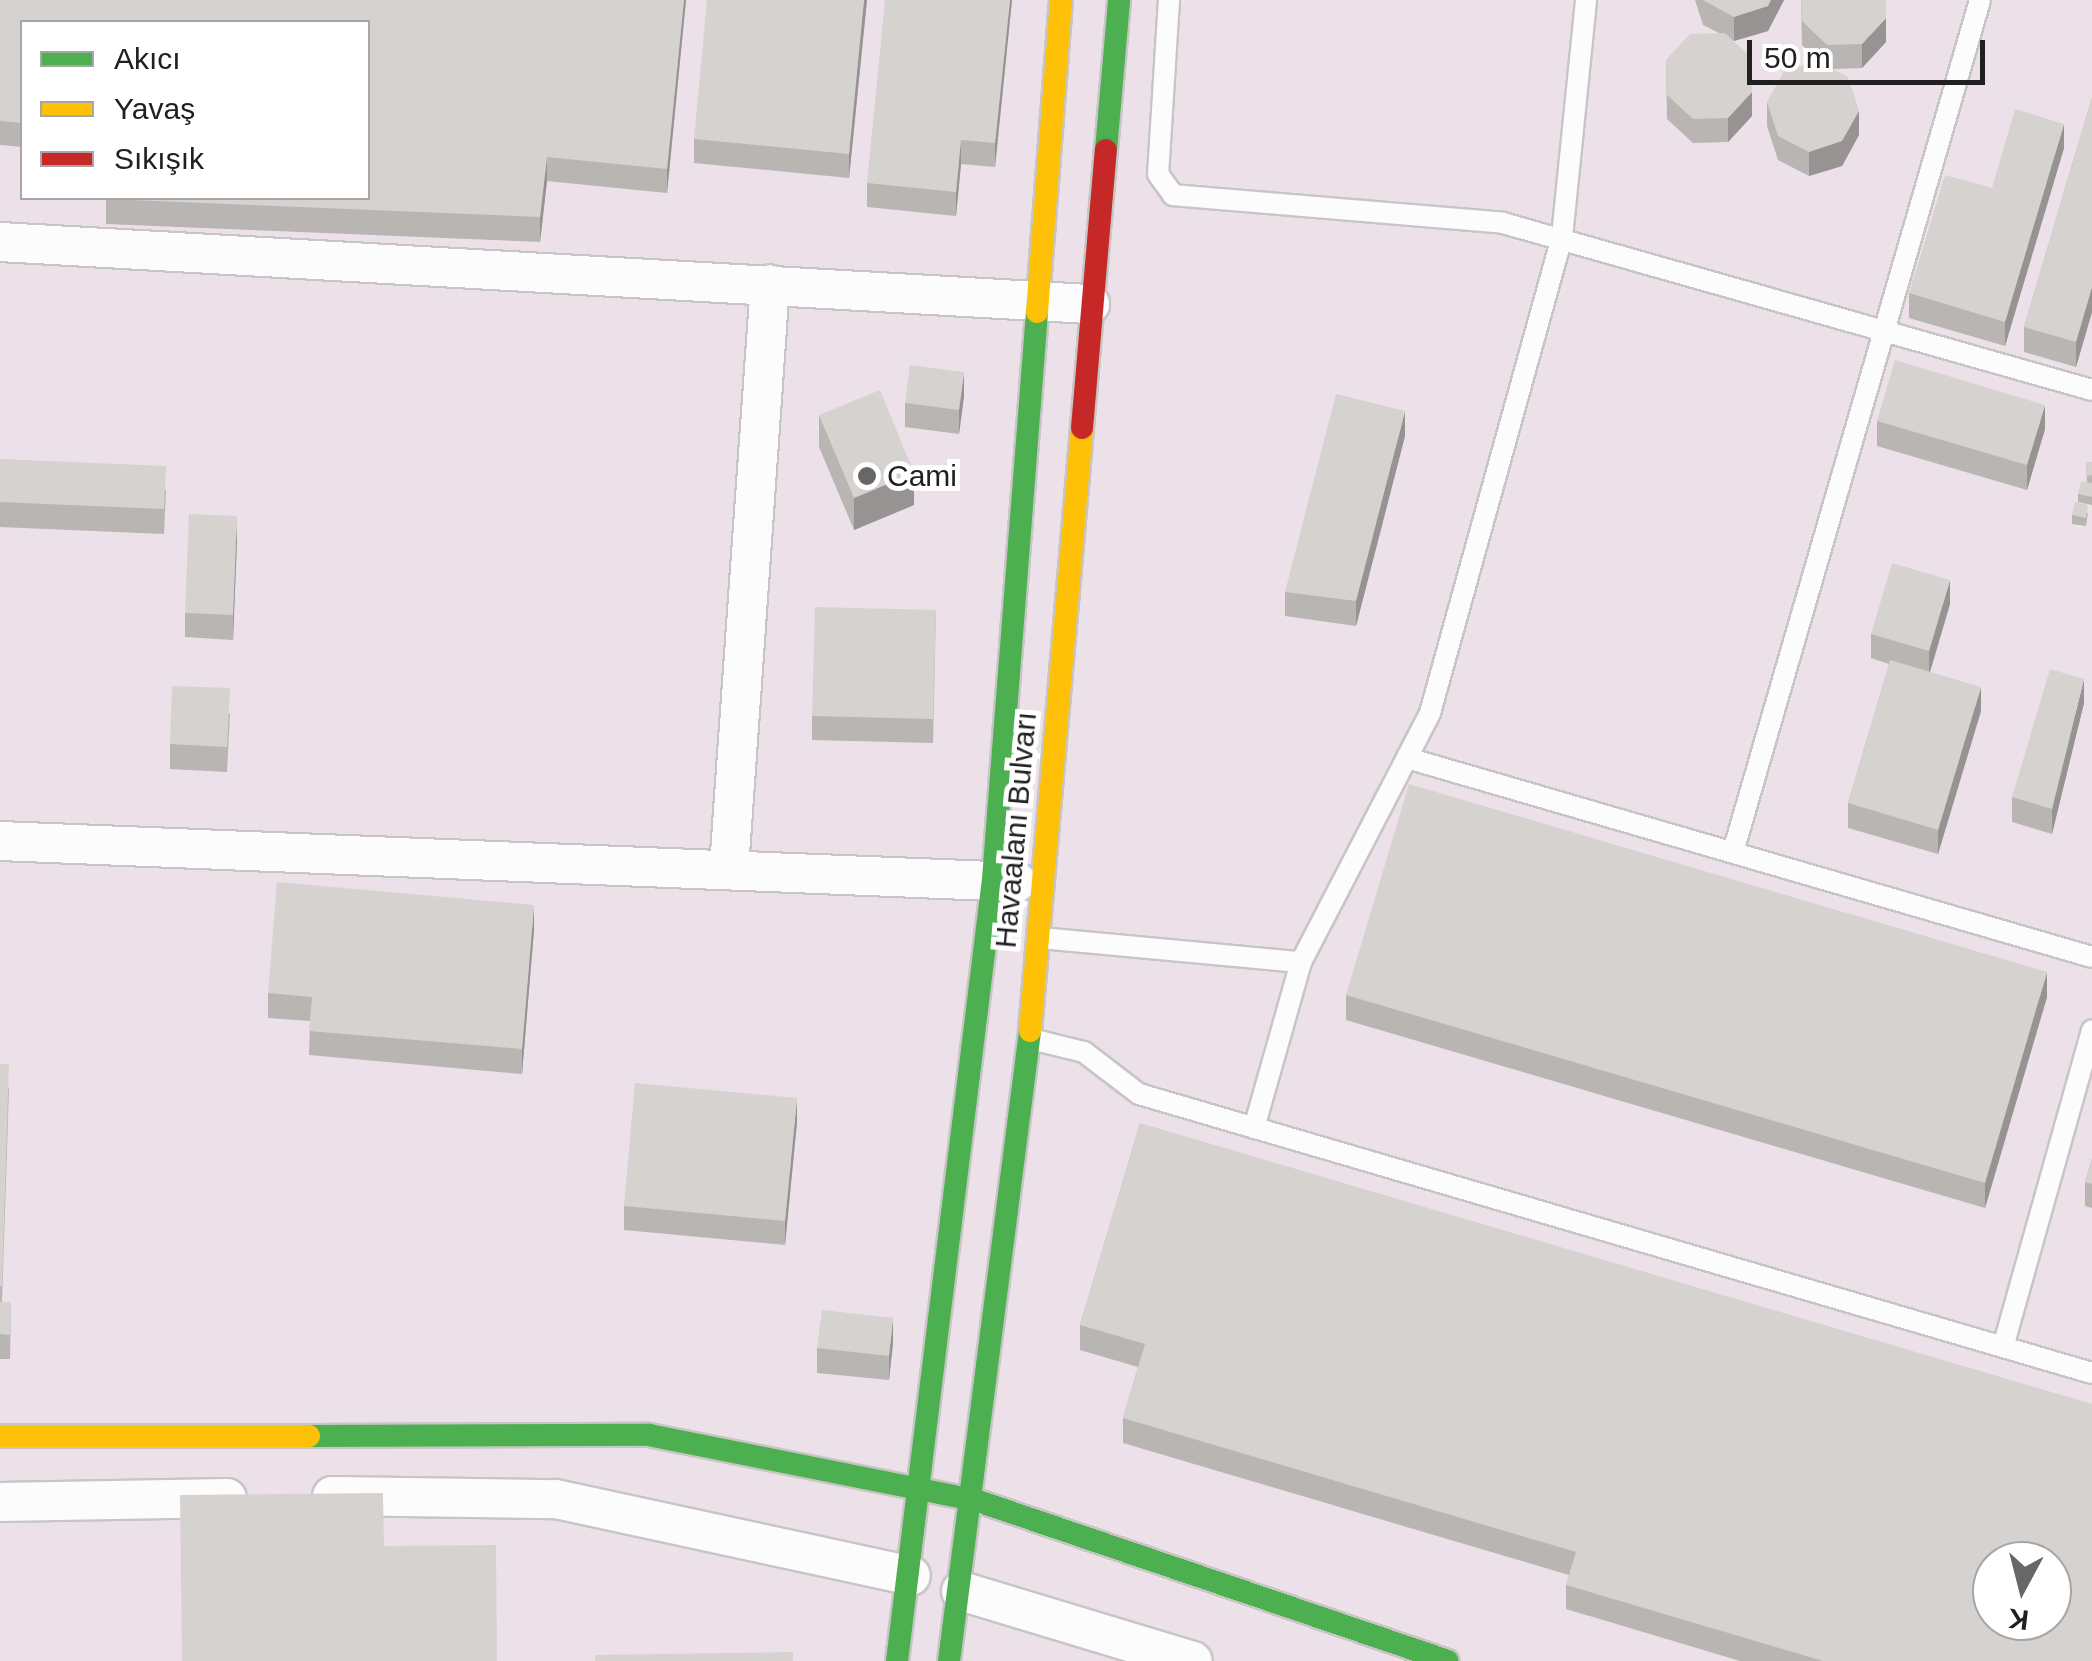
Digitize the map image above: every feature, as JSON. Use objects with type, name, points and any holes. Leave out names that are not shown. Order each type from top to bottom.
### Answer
[{"type":"main road","name":"Havaalanı Bulvarı","points":[[896,1661],[911,1576],[994,879],[1061,0]]},
{"type":"main road","name":"Havaalanı Bulvarı","points":[[949,1661],[975,1500],[1029,1039],[1119,0]]},
{"type":"main road","points":[[987,933],[1038,938]]},
{"type":"main road","points":[[975,1034],[1029,1039]]},
{"type":"main road","points":[[0,1436],[649,1434],[975,1500],[1447,1661]]},
{"type":"main road","points":[[911,1576],[961,1591]]},
{"type":"street","points":[[0,242],[1038,298],[1090,304]]},
{"type":"street","points":[[730,868],[770,284]]},
{"type":"street","points":[[0,841],[994,879],[1042,886]]},
{"type":"street","points":[[0,1502],[280,1496],[556,1499],[911,1576]]},
{"type":"street","points":[[961,1591],[1194,1661]]},
{"type":"lane","points":[[1170,0],[1158,174],[1173,196],[1504,223],[2092,390]]},
{"type":"lane","points":[[1254,1128],[1301,962],[1430,713],[1562,237],[1586,0]]},
{"type":"lane","points":[[1733,852],[1980,0]]},
{"type":"lane","points":[[1407,758],[2092,957]]},
{"type":"lane","points":[[1038,938],[1301,962]]},
{"type":"lane","points":[[2004,1347],[2092,1030]]},
{"type":"lane","points":[[1029,1039],[1084,1052],[1139,1094],[2092,1373]]},
{"type":"shaded area","points":[[0,0],[2092,0],[2092,1661],[0,1661]]},
{"type":"building","points":[[0,0],[684,0],[667,169],[547,157],[540,217],[130,200],[370,200],[370,20],[20,20],[20,123],[0,121]]},
{"type":"building","points":[[707,0],[864,0],[849,154],[694,139]]},
{"type":"building","points":[[885,0],[1010,0],[995,143],[961,140],[956,192],[867,183]]},
{"type":"building","points":[[1703,0],[1771,0],[1768,6],[1734,17]]},
{"type":"building","points":[[1801,0],[1886,0],[1886,18],[1862,44],[1827,45],[1802,21]]},
{"type":"building","points":[[1725,33],[1751,57],[1752,92],[1728,118],[1693,119],[1667,95],[1666,60],[1690,34]]},
{"type":"building","points":[[1818,61],[1848,77],[1859,111],[1842,141],[1809,152],[1778,136],[1767,102],[1784,71]]},
{"type":"building","points":[[2092,97],[2092,287],[2076,342],[2024,327]]},
{"type":"building","points":[[2015,109],[2064,124],[2005,322],[1909,293],[1945,175],[1992,188]]},
{"type":"building","points":[[1895,360],[2045,405],[2027,465],[1877,421]]},
{"type":"building","points":[[910,365],[964,372],[959,410],[905,403]]},
{"type":"building","points":[[880,390],[914,473],[854,498],[819,415]]},
{"type":"building","points":[[1336,394],[1405,411],[1356,601],[1285,592]]},
{"type":"building","points":[[0,459],[166,466],[164,509],[0,502]]},
{"type":"building","points":[[2092,462],[2092,475],[2087,476],[2086,463]]},
{"type":"building","points":[[2081,481],[2092,483],[2092,497],[2078,494]]},
{"type":"building","points":[[2075,502],[2088,505],[2086,518],[2072,515]]},
{"type":"building","points":[[189,514],[237,516],[233,615],[185,613]]},
{"type":"building","points":[[1892,563],[1950,580],[1929,651],[1871,634]]},
{"type":"building","points":[[815,607],[936,610],[933,719],[812,716]]},
{"type":"building","points":[[1890,660],[1981,687],[1938,830],[1848,803]]},
{"type":"building","points":[[2050,669],[2084,679],[2052,809],[2012,797]]},
{"type":"building","points":[[172,686],[230,688],[227,747],[170,744]]},
{"type":"building","points":[[1409,784],[2047,972],[1985,1183],[1346,995]]},
{"type":"building","points":[[277,882],[534,905],[522,1049],[309,1031],[312,997],[268,993]]},
{"type":"building","points":[[0,1064],[9,1064],[2,1286],[0,1286]]},
{"type":"building","points":[[635,1083],[797,1098],[785,1221],[624,1206]]},
{"type":"building","points":[[1140,1123],[2092,1404],[2092,1661],[1823,1661],[1566,1585],[1576,1552],[1123,1418],[1145,1344],[1080,1325]]},
{"type":"building","points":[[2092,1159],[2092,1184],[2085,1182]]},
{"type":"building","points":[[0,1302],[11,1302],[10,1335],[0,1334]]},
{"type":"building","points":[[822,1310],[893,1318],[889,1356],[817,1348]]},
{"type":"building","points":[[383,1493],[384,1546],[496,1545],[497,1661],[182,1661],[180,1495]]},
{"type":"building","points":[[793,1652],[793,1661],[595,1661],[595,1655]]},
{"type":"traffic: fast","points":[[1106,150],[1119,0]]},
{"type":"traffic: fast","points":[[897,1661],[993,879],[1037,312]]},
{"type":"traffic: fast","points":[[949,1661],[1030,1031]]},
{"type":"traffic: fast","points":[[309,1436],[649,1435],[975,1500],[1447,1661]]},
{"type":"traffic: slow","points":[[1037,312],[1061,0]]},
{"type":"traffic: slow","points":[[1030,1031],[1082,428]]},
{"type":"traffic: slow","points":[[0,1436],[309,1436]]},
{"type":"traffic: jam","points":[[1082,428],[1106,150]]},
{"type":"place","name":"Cami","points":[[867,476]]}]
